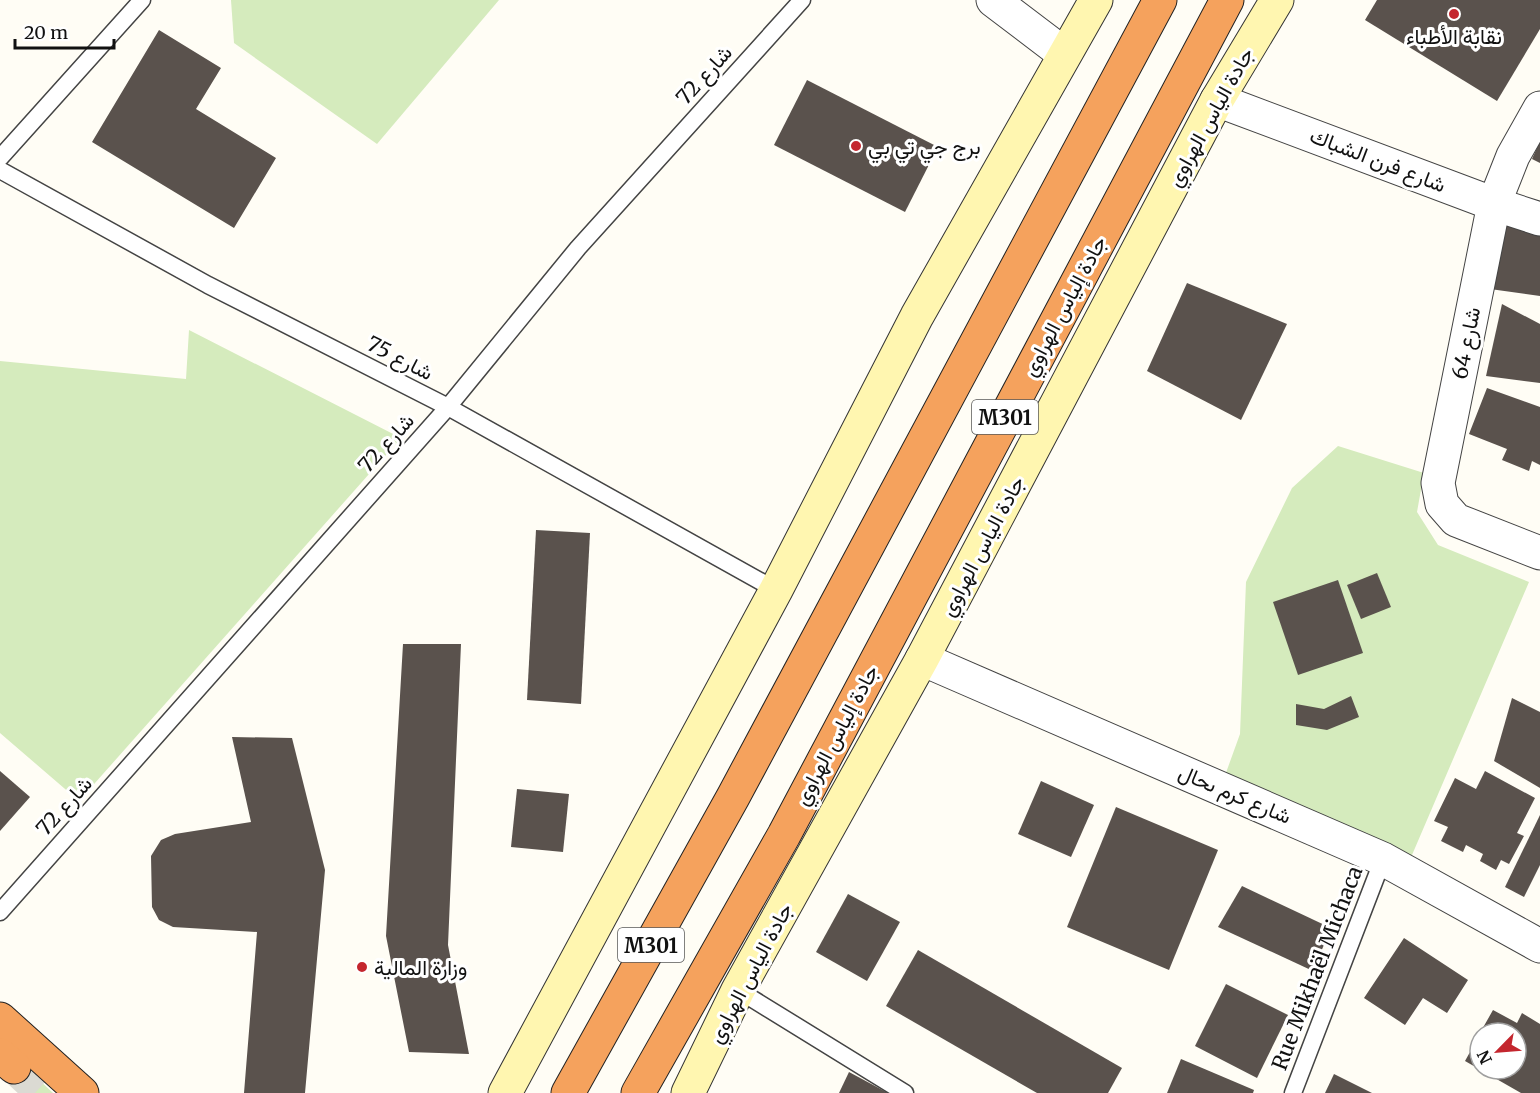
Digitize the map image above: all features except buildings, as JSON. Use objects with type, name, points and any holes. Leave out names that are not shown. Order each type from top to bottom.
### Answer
[{"type":"highway","name":"M301","points":[[568,1093],[733,797],[1160,0]]},
{"type":"highway","name":"جادة إلياس الهراوي","points":[[784,835],[1227,0]]},
{"type":"highway","name":"جادة الياس الهراوي","points":[[638,1093],[784,835]]},
{"type":"highway","points":[[0,1019],[82,1093]]},
{"type":"street","points":[[993,0],[1064,54]]},
{"type":"street","points":[[505,1093],[776,590],[917,316],[1096,0]]},
{"type":"street","name":"جادة الياس الهراوي","points":[[688,1093],[738,990],[922,658],[1217,100],[1277,0]]},
{"type":"street","name":"شارع فرن الشباك","points":[[1217,100],[1494,204],[1540,219]]},
{"type":"street","name":"شارع 64","points":[[1540,108],[1513,156],[1494,204],[1438,483],[1442,504],[1456,520],[1540,553]]},
{"type":"street","name":"شارع كرم ىحال","points":[[922,658],[1383,859],[1540,946]]},
{"type":"lane","points":[[0,158],[142,0]]},
{"type":"lane","name":"شارع 72","points":[[0,912],[448,407],[578,248],[801,0]]},
{"type":"lane","name":"شارع 75","points":[[0,170],[208,285],[448,407],[776,590]]},
{"type":"lane","name":"Rue Mikhaël Michaca","points":[[1293,1093],[1383,859]]},
{"type":"lane","points":[[738,990],[906,1093]]},
{"type":"green space","points":[[231,0],[499,0],[377,144],[234,43]]},
{"type":"green space","points":[[189,330],[401,438],[79,801],[0,733],[0,361],[186,379]]},
{"type":"green space","points":[[1338,446],[1424,473],[1417,512],[1438,545],[1529,582],[1409,862],[1223,781],[1240,734],[1246,582],[1292,488]]},
{"type":"green space","points":[[36,1077],[53,1093],[23,1093]]},
{"type":"tunnel","points":[[14,1067],[42,1093]]},
{"type":"place","name":"نقابة الأطباء","points":[[1454,14]]},
{"type":"place","name":"برج جي تي بي","points":[[856,146]]},
{"type":"place","name":"وزارة المالية","points":[[362,967]]}]
